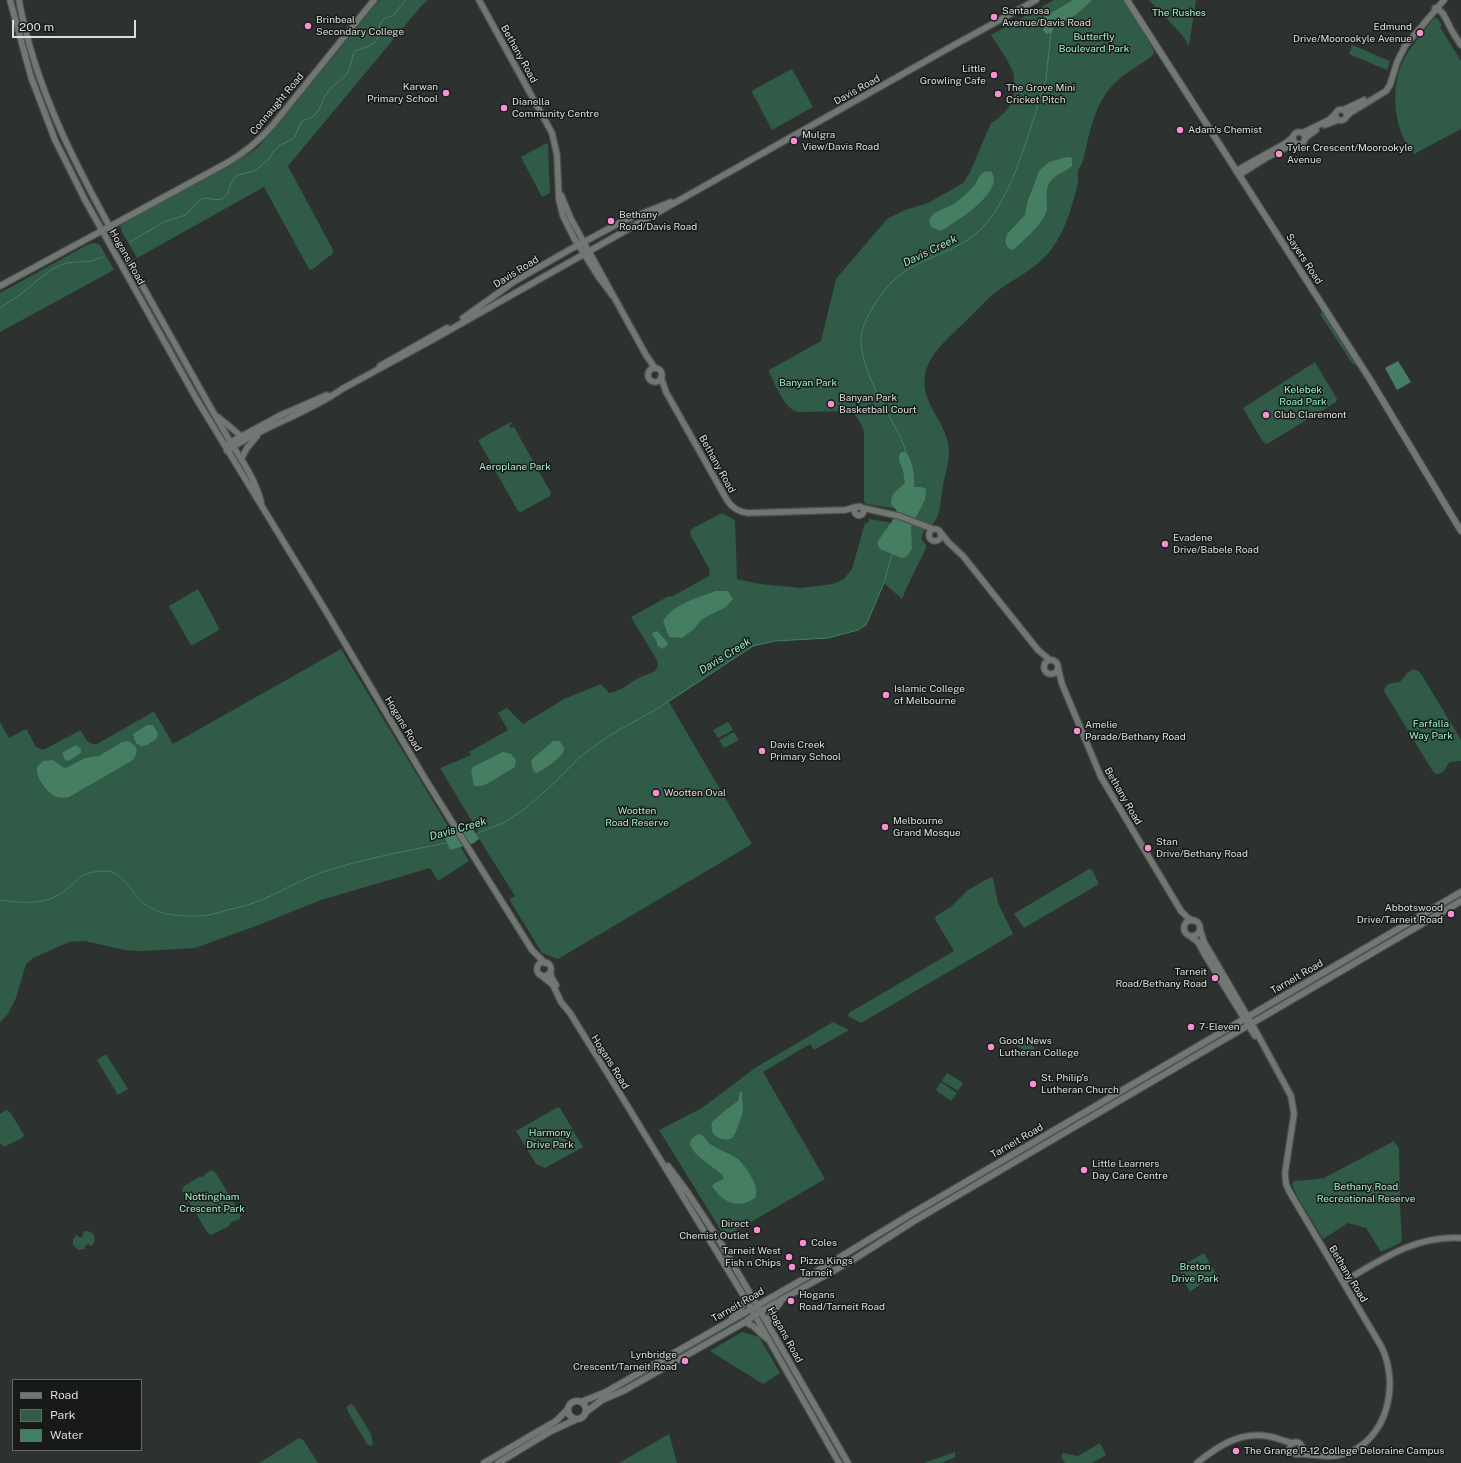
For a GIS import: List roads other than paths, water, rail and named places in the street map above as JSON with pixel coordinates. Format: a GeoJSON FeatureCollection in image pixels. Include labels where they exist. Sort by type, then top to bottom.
{"type":"FeatureCollection","features":[{"type":"Feature","properties":{"kind":"main road","name":"Sayers Road"},"geometry":{"type":"LineString","coordinates":[[1127,0],[1371,381],[1461,531]]}},
{"type":"Feature","properties":{"kind":"main road","name":"Tarneit Road"},"geometry":{"type":"LineString","coordinates":[[581,1402],[606,1392],[752,1309],[911,1214],[1461,892]]}},
{"type":"Feature","properties":{"kind":"main road","name":"Tarneit Road"},"geometry":{"type":"LineString","coordinates":[[586,1412],[602,1400],[626,1390],[745,1322],[761,1311],[1461,901]]}},
{"type":"Feature","properties":{"kind":"main road"},"geometry":{"type":"LineString","coordinates":[[1344,961],[1351,963],[1380,946],[1395,940]]}},
{"type":"Feature","properties":{"kind":"main road"},"geometry":{"type":"LineString","coordinates":[[730,1321],[742,1306],[745,1298]]}},
{"type":"Feature","properties":{"kind":"main road"},"geometry":{"type":"LineString","coordinates":[[768,1323],[769,1318],[782,1300]]}},
{"type":"Feature","properties":{"kind":"main road"},"geometry":{"type":"LineString","coordinates":[[484,1463],[556,1421],[573,1402],[581,1402],[586,1406],[586,1412],[582,1419],[575,1420],[551,1431],[498,1463]]}},
{"type":"Feature","properties":{"kind":"main road"},"geometry":{"type":"LineString","coordinates":[[568,1409],[569,1416],[575,1420]]}},
{"type":"Feature","properties":{"kind":"street","name":"Hogans Road"},"geometry":{"type":"LineString","coordinates":[[10,0],[31,77],[55,140],[85,200],[197,400],[447,814],[532,950],[538,966]]}},
{"type":"Feature","properties":{"kind":"street","name":"Hogans Road"},"geometry":{"type":"LineString","coordinates":[[19,0],[32,51],[52,109],[77,166],[109,227],[258,489],[262,506]]}},
{"type":"Feature","properties":{"kind":"street","name":"Connaught Road"},"geometry":{"type":"LineString","coordinates":[[0,286],[233,160],[256,143],[272,126],[374,0]]}},
{"type":"Feature","properties":{"kind":"street","name":"Bethany Road"},"geometry":{"type":"LineString","coordinates":[[479,0],[552,132],[556,150],[559,186],[581,244],[655,368]]}},
{"type":"Feature","properties":{"kind":"street","name":"Davis Road"},"geometry":{"type":"LineString","coordinates":[[232,444],[258,434],[282,420],[314,406],[1036,0]]}},
{"type":"Feature","properties":{"kind":"street"},"geometry":{"type":"LineString","coordinates":[[1435,9],[1440,0]]}},
{"type":"Feature","properties":{"kind":"street"},"geometry":{"type":"LineString","coordinates":[[1294,140],[1296,133],[1303,135],[1338,120],[1343,120],[1353,110],[1384,94],[1388,88],[1394,68],[1402,51],[1424,22],[1426,16],[1444,0]]}},
{"type":"Feature","properties":{"kind":"street"},"geometry":{"type":"LineString","coordinates":[[1435,9],[1449,26],[1461,45]]}},
{"type":"Feature","properties":{"kind":"street"},"geometry":{"type":"LineString","coordinates":[[1238,173],[1286,143],[1294,140],[1301,143],[1303,135],[1329,120],[1338,110],[1343,110],[1377,93],[1386,86],[1391,79]]}},
{"type":"Feature","properties":{"kind":"street"},"geometry":{"type":"LineString","coordinates":[[1343,110],[1346,113],[1346,117]]}},
{"type":"Feature","properties":{"kind":"street"},"geometry":{"type":"LineString","coordinates":[[1335,114],[1335,117],[1338,120]]}},
{"type":"Feature","properties":{"kind":"street","name":"Davis Road"},"geometry":{"type":"LineString","coordinates":[[364,377],[388,360],[468,316],[522,277],[623,221],[687,196]]}},
{"type":"Feature","properties":{"kind":"street","name":"Bethany Road"},"geometry":{"type":"LineString","coordinates":[[646,355],[649,371]]}},
{"type":"Feature","properties":{"kind":"street"},"geometry":{"type":"LineString","coordinates":[[655,368],[661,372],[661,377],[658,381],[654,382],[648,377],[649,371],[655,368]]}},
{"type":"Feature","properties":{"kind":"street","name":"Bethany Road"},"geometry":{"type":"LineString","coordinates":[[661,377],[666,392],[727,500],[736,510],[748,513],[845,510],[856,507]]}},
{"type":"Feature","properties":{"kind":"street","name":"Bethany Road"},"geometry":{"type":"LineString","coordinates":[[654,382],[666,392]]}},
{"type":"Feature","properties":{"kind":"street","name":"Davis Road"},"geometry":{"type":"LineString","coordinates":[[226,449],[241,436],[288,411],[342,389]]}},
{"type":"Feature","properties":{"kind":"street"},"geometry":{"type":"LineString","coordinates":[[215,414],[241,436]]}},
{"type":"Feature","properties":{"kind":"street"},"geometry":{"type":"LineString","coordinates":[[241,460],[247,448],[258,434]]}},
{"type":"Feature","properties":{"kind":"street"},"geometry":{"type":"LineString","coordinates":[[862,511],[859,506],[856,507],[854,511],[856,514],[860,515],[862,511],[886,512],[933,529],[938,529],[948,542],[963,556],[1038,650],[1050,660],[1055,661],[1058,668],[1056,672],[1052,674],[1046,672],[1038,650]]}},
{"type":"Feature","properties":{"kind":"street","name":"Bethany Road"},"geometry":{"type":"LineString","coordinates":[[845,510],[856,514]]}},
{"type":"Feature","properties":{"kind":"street"},"geometry":{"type":"LineString","coordinates":[[919,524],[932,540],[948,542]]}},
{"type":"Feature","properties":{"kind":"street"},"geometry":{"type":"LineString","coordinates":[[928,535],[933,529]]}},
{"type":"Feature","properties":{"kind":"street"},"geometry":{"type":"LineString","coordinates":[[938,540],[941,537],[941,533]]}},
{"type":"Feature","properties":{"kind":"street"},"geometry":{"type":"LineString","coordinates":[[1044,666],[1046,662],[1050,660]]}},
{"type":"Feature","properties":{"kind":"street","name":"Bethany Road"},"geometry":{"type":"LineString","coordinates":[[1058,668],[1062,684],[1101,777],[1181,911],[1188,918],[1194,921]]}},
{"type":"Feature","properties":{"kind":"street","name":"Bethany Road"},"geometry":{"type":"LineString","coordinates":[[1052,674],[1062,684]]}},
{"type":"Feature","properties":{"kind":"street","name":"Bethany Road"},"geometry":{"type":"LineString","coordinates":[[1181,911],[1185,926]]}},
{"type":"Feature","properties":{"kind":"street"},"geometry":{"type":"LineString","coordinates":[[1194,921],[1198,924],[1200,929],[1197,935],[1190,936],[1185,931],[1185,926],[1188,922],[1194,921]]}},
{"type":"Feature","properties":{"kind":"street","name":"Bethany Road"},"geometry":{"type":"LineString","coordinates":[[1200,929],[1204,942],[1250,1025],[1288,1088],[1293,1102],[1294,1120],[1286,1165],[1287,1186],[1292,1198],[1384,1352],[1390,1372],[1389,1396],[1385,1413],[1374,1434],[1362,1445],[1351,1452],[1338,1456],[1298,1454]]}},
{"type":"Feature","properties":{"kind":"street","name":"Bethany Road"},"geometry":{"type":"LineString","coordinates":[[1190,936],[1199,944],[1246,1018]]}},
{"type":"Feature","properties":{"kind":"street","name":"Hogans Road"},"geometry":{"type":"LineString","coordinates":[[532,950],[545,962]]}},
{"type":"Feature","properties":{"kind":"street"},"geometry":{"type":"LineString","coordinates":[[545,962],[550,966],[550,972],[547,976],[542,976],[538,973],[538,966],[540,963],[545,962]]}},
{"type":"Feature","properties":{"kind":"street","name":"Hogans Road"},"geometry":{"type":"LineString","coordinates":[[550,972],[570,1013],[756,1315],[839,1463]]}},
{"type":"Feature","properties":{"kind":"street","name":"Hogans Road"},"geometry":{"type":"LineString","coordinates":[[542,976],[552,984],[561,1002],[570,1013]]}},
{"type":"Feature","properties":{"kind":"street","name":"Hogans Road"},"geometry":{"type":"LineString","coordinates":[[648,1140],[695,1204],[722,1245],[848,1463]]}},
{"type":"Feature","properties":{"kind":"street"},"geometry":{"type":"LineString","coordinates":[[685,1200],[695,1204]]}},
{"type":"Feature","properties":{"kind":"street"},"geometry":{"type":"LineString","coordinates":[[1342,1282],[1390,1254],[1409,1246],[1426,1240],[1446,1237],[1461,1238]]}},
{"type":"Feature","properties":{"kind":"street"},"geometry":{"type":"LineString","coordinates":[[722,1245],[720,1246],[719,1250],[729,1267],[733,1279]]}},
{"type":"Feature","properties":{"kind":"street"},"geometry":{"type":"LineString","coordinates":[[745,1322],[753,1326],[769,1340]]}},
{"type":"Feature","properties":{"kind":"street"},"geometry":{"type":"LineString","coordinates":[[1198,1463],[1222,1445],[1242,1437],[1259,1435],[1300,1443],[1310,1454]]}},
{"type":"Feature","properties":{"kind":"street"},"geometry":{"type":"LineString","coordinates":[[1284,1441],[1293,1454],[1298,1454],[1301,1452],[1302,1446]]}},
{"type":"Feature","properties":{"kind":"street"},"geometry":{"type":"LineString","coordinates":[[1290,1449],[1291,1445],[1294,1443]]}},
{"type":"Feature","properties":{"kind":"water"},"geometry":{"type":"Polygon","coordinates":[[[1073,0],[1092,0],[1072,17],[1067,20],[1057,22],[1052,32],[1046,34],[1043,30],[1044,17],[1073,0]]]}},
{"type":"Feature","properties":{"kind":"water"},"geometry":{"type":"Polygon","coordinates":[[[1067,157],[1072,158],[1072,166],[1052,179],[1048,185],[1047,210],[1042,220],[1033,232],[1013,250],[1008,248],[1005,242],[1007,234],[1025,215],[1027,203],[1039,171],[1049,162],[1067,157]]]}},
{"type":"Feature","properties":{"kind":"water"},"geometry":{"type":"Polygon","coordinates":[[[991,171],[994,179],[992,187],[981,202],[964,216],[941,231],[931,227],[929,220],[934,213],[954,204],[975,185],[980,175],[984,172],[991,171]]]}},
{"type":"Feature","properties":{"kind":"water"},"geometry":{"type":"Polygon","coordinates":[[[1398,361],[1411,382],[1397,390],[1385,368],[1398,361]]]}},
{"type":"Feature","properties":{"kind":"water"},"geometry":{"type":"Polygon","coordinates":[[[901,452],[906,452],[912,464],[914,487],[926,489],[925,500],[911,527],[912,549],[906,557],[902,558],[880,549],[877,543],[893,520],[897,511],[891,504],[892,496],[905,483],[903,470],[899,459],[901,452]]]}},
{"type":"Feature","properties":{"kind":"water"},"geometry":{"type":"Polygon","coordinates":[[[715,591],[728,591],[733,599],[726,607],[702,619],[694,629],[682,638],[669,637],[663,621],[668,615],[686,602],[715,591]]]}},
{"type":"Feature","properties":{"kind":"water"},"geometry":{"type":"Polygon","coordinates":[[[657,631],[668,645],[662,649],[657,645],[657,642],[652,634],[657,631]]]}},
{"type":"Feature","properties":{"kind":"water"},"geometry":{"type":"Polygon","coordinates":[[[147,725],[153,725],[158,734],[156,739],[147,745],[141,746],[136,743],[133,734],[147,725]]]}},
{"type":"Feature","properties":{"kind":"water"},"geometry":{"type":"Polygon","coordinates":[[[128,741],[136,747],[137,751],[133,760],[69,797],[61,798],[53,795],[44,786],[39,778],[37,767],[43,761],[53,760],[66,768],[85,758],[99,756],[122,742],[128,741]]]}},
{"type":"Feature","properties":{"kind":"water"},"geometry":{"type":"Polygon","coordinates":[[[553,741],[559,741],[561,743],[564,748],[563,752],[553,763],[536,773],[533,770],[531,761],[553,741]]]}},
{"type":"Feature","properties":{"kind":"water"},"geometry":{"type":"Polygon","coordinates":[[[76,745],[81,749],[81,753],[68,761],[65,760],[62,753],[76,745]]]}},
{"type":"Feature","properties":{"kind":"water"},"geometry":{"type":"Polygon","coordinates":[[[503,752],[511,754],[516,760],[515,767],[487,784],[474,786],[471,770],[473,767],[503,752]]]}},
{"type":"Feature","properties":{"kind":"water"},"geometry":{"type":"Polygon","coordinates":[[[473,829],[479,839],[474,843],[450,850],[444,836],[452,832],[473,829]]]}},
{"type":"Feature","properties":{"kind":"water"},"geometry":{"type":"Polygon","coordinates":[[[740,1092],[742,1092],[743,1112],[735,1134],[731,1139],[719,1138],[712,1131],[712,1122],[738,1101],[740,1092]]]}},
{"type":"Feature","properties":{"kind":"water"},"geometry":{"type":"Polygon","coordinates":[[[699,1134],[710,1144],[738,1159],[752,1177],[756,1188],[755,1198],[749,1202],[737,1204],[726,1200],[716,1192],[712,1186],[724,1178],[700,1157],[690,1145],[692,1139],[699,1134]]]}},
{"type":"Feature","properties":{"kind":"waterway"},"geometry":{"type":"LineString","coordinates":[[130,242],[166,221],[186,215],[196,203],[204,198],[221,200],[227,195],[233,179],[238,175],[254,171],[269,159],[272,153],[279,146],[294,138],[302,121],[314,116],[319,110],[330,89],[345,76],[350,68],[355,51],[374,43],[378,38],[380,24],[384,19],[394,15],[405,0]]}},
{"type":"Feature","properties":{"kind":"waterway","name":"Davis Creek"},"geometry":{"type":"LineString","coordinates":[[906,452],[900,437],[879,398],[862,353],[861,334],[864,325],[870,311],[896,278],[922,262],[966,241],[985,225],[995,211],[1004,196],[1020,160],[1043,89],[1046,79],[1051,32]]}},
{"type":"Feature","properties":{"kind":"waterway"},"geometry":{"type":"LineString","coordinates":[[0,308],[22,293],[52,269],[66,263],[92,261],[103,257]]}},
{"type":"Feature","properties":{"kind":"waterway","name":"Davis Creek"},"geometry":{"type":"LineString","coordinates":[[476,834],[503,823],[526,808],[581,756],[596,745],[612,734],[655,710],[753,646],[775,641],[828,638],[858,630],[866,625],[884,583],[892,554]]}},
{"type":"Feature","properties":{"kind":"waterway","name":"Davis Creek"},"geometry":{"type":"LineString","coordinates":[[0,901],[39,902],[53,898],[67,889],[83,875],[104,871],[117,875],[127,884],[141,901],[152,909],[177,915],[198,916],[212,914],[253,903],[314,875],[338,867],[446,843]]}},
{"type":"Feature","properties":{"kind":"place","name":"Santarosa Avenue/Davis Road"},"geometry":{"type":"Point","coordinates":[994,17]}},
{"type":"Feature","properties":{"kind":"place","name":"Brinbeal Secondary College"},"geometry":{"type":"Point","coordinates":[308,26]}},
{"type":"Feature","properties":{"kind":"place","name":"Edmund Drive/Moorookyle Avenue"},"geometry":{"type":"Point","coordinates":[1420,33]}},
{"type":"Feature","properties":{"kind":"place","name":"Little Growling Cafe"},"geometry":{"type":"Point","coordinates":[994,75]}},
{"type":"Feature","properties":{"kind":"place","name":"Karwan Primary School"},"geometry":{"type":"Point","coordinates":[446,93]}},
{"type":"Feature","properties":{"kind":"place","name":"The Grove Mini Cricket Pitch"},"geometry":{"type":"Point","coordinates":[998,94]}},
{"type":"Feature","properties":{"kind":"place","name":"Dianella Community Centre"},"geometry":{"type":"Point","coordinates":[504,108]}},
{"type":"Feature","properties":{"kind":"place","name":"Adam's Chemist"},"geometry":{"type":"Point","coordinates":[1180,130]}},
{"type":"Feature","properties":{"kind":"place","name":"Mulgra View/Davis Road"},"geometry":{"type":"Point","coordinates":[794,141]}},
{"type":"Feature","properties":{"kind":"place","name":"Tyler Crescent/Moorookyle Avenue"},"geometry":{"type":"Point","coordinates":[1279,154]}},
{"type":"Feature","properties":{"kind":"place","name":"Bethany Road/Davis Road"},"geometry":{"type":"Point","coordinates":[611,221]}},
{"type":"Feature","properties":{"kind":"place","name":"Banyan Park Basketball Court"},"geometry":{"type":"Point","coordinates":[831,404]}},
{"type":"Feature","properties":{"kind":"place","name":"Club Claremont"},"geometry":{"type":"Point","coordinates":[1266,415]}},
{"type":"Feature","properties":{"kind":"place","name":"Evadene Drive/Babele Road"},"geometry":{"type":"Point","coordinates":[1165,544]}},
{"type":"Feature","properties":{"kind":"place","name":"Islamic College of Melbourne"},"geometry":{"type":"Point","coordinates":[886,695]}},
{"type":"Feature","properties":{"kind":"place","name":"Amelie Parade/Bethany Road"},"geometry":{"type":"Point","coordinates":[1077,731]}},
{"type":"Feature","properties":{"kind":"place","name":"Davis Creek Primary School"},"geometry":{"type":"Point","coordinates":[762,751]}},
{"type":"Feature","properties":{"kind":"place","name":"Wootten Oval"},"geometry":{"type":"Point","coordinates":[656,793]}},
{"type":"Feature","properties":{"kind":"place","name":"Melbourne Grand Mosque"},"geometry":{"type":"Point","coordinates":[885,827]}},
{"type":"Feature","properties":{"kind":"place","name":"Stan Drive/Bethany Road"},"geometry":{"type":"Point","coordinates":[1148,848]}},
{"type":"Feature","properties":{"kind":"place","name":"Abbotswood Drive/Tarneit Road"},"geometry":{"type":"Point","coordinates":[1451,914]}},
{"type":"Feature","properties":{"kind":"place","name":"Tarneit Road/Bethany Road"},"geometry":{"type":"Point","coordinates":[1215,978]}},
{"type":"Feature","properties":{"kind":"place","name":"7-Eleven"},"geometry":{"type":"Point","coordinates":[1191,1027]}},
{"type":"Feature","properties":{"kind":"place","name":"Good News Lutheran College"},"geometry":{"type":"Point","coordinates":[991,1047]}},
{"type":"Feature","properties":{"kind":"place","name":"St. Philip's Lutheran Church"},"geometry":{"type":"Point","coordinates":[1033,1084]}},
{"type":"Feature","properties":{"kind":"place","name":"Little Learners Day Care Centre"},"geometry":{"type":"Point","coordinates":[1084,1170]}},
{"type":"Feature","properties":{"kind":"place","name":"Direct Chemist Outlet"},"geometry":{"type":"Point","coordinates":[757,1230]}},
{"type":"Feature","properties":{"kind":"place","name":"Coles"},"geometry":{"type":"Point","coordinates":[803,1243]}},
{"type":"Feature","properties":{"kind":"place","name":"Tarneit West Fish n Chips"},"geometry":{"type":"Point","coordinates":[789,1257]}},
{"type":"Feature","properties":{"kind":"place","name":"Pizza Kings Tarneit"},"geometry":{"type":"Point","coordinates":[792,1267]}},
{"type":"Feature","properties":{"kind":"place","name":"Hogans Road/Tarneit Road"},"geometry":{"type":"Point","coordinates":[791,1301]}},
{"type":"Feature","properties":{"kind":"place","name":"Lynbridge Crescent/Tarneit Road"},"geometry":{"type":"Point","coordinates":[685,1361]}},
{"type":"Feature","properties":{"kind":"place","name":"The Grange P-12 College Deloraine Campus"},"geometry":{"type":"Point","coordinates":[1236,1451]}},
{"type":"Feature","properties":{"kind":"park label","name":"The Rushes"},"geometry":{"type":"Point","coordinates":[1179,13]}},
{"type":"Feature","properties":{"kind":"park label","name":"Butterfly Boulevard Park"},"geometry":{"type":"Point","coordinates":[1094,42]}},
{"type":"Feature","properties":{"kind":"park label","name":"Banyan Park"},"geometry":{"type":"Point","coordinates":[808,383]}},
{"type":"Feature","properties":{"kind":"park label","name":"Kelebek Road Park"},"geometry":{"type":"Point","coordinates":[1303,396]}},
{"type":"Feature","properties":{"kind":"park label","name":"Aeroplane Park"},"geometry":{"type":"Point","coordinates":[515,467]}},
{"type":"Feature","properties":{"kind":"park label","name":"Farfalla Way Park"},"geometry":{"type":"Point","coordinates":[1431,730]}},
{"type":"Feature","properties":{"kind":"park label","name":"Wootten Road Reserve"},"geometry":{"type":"Point","coordinates":[637,816]}},
{"type":"Feature","properties":{"kind":"park label","name":"Harmony Drive Park"},"geometry":{"type":"Point","coordinates":[550,1138]}},
{"type":"Feature","properties":{"kind":"park label","name":"Bethany Road Recreational Reserve"},"geometry":{"type":"Point","coordinates":[1366,1192]}},
{"type":"Feature","properties":{"kind":"park label","name":"Nottingham Crescent Park"},"geometry":{"type":"Point","coordinates":[212,1202]}},
{"type":"Feature","properties":{"kind":"park label","name":"Breton Drive Park"},"geometry":{"type":"Point","coordinates":[1195,1272]}}]}
